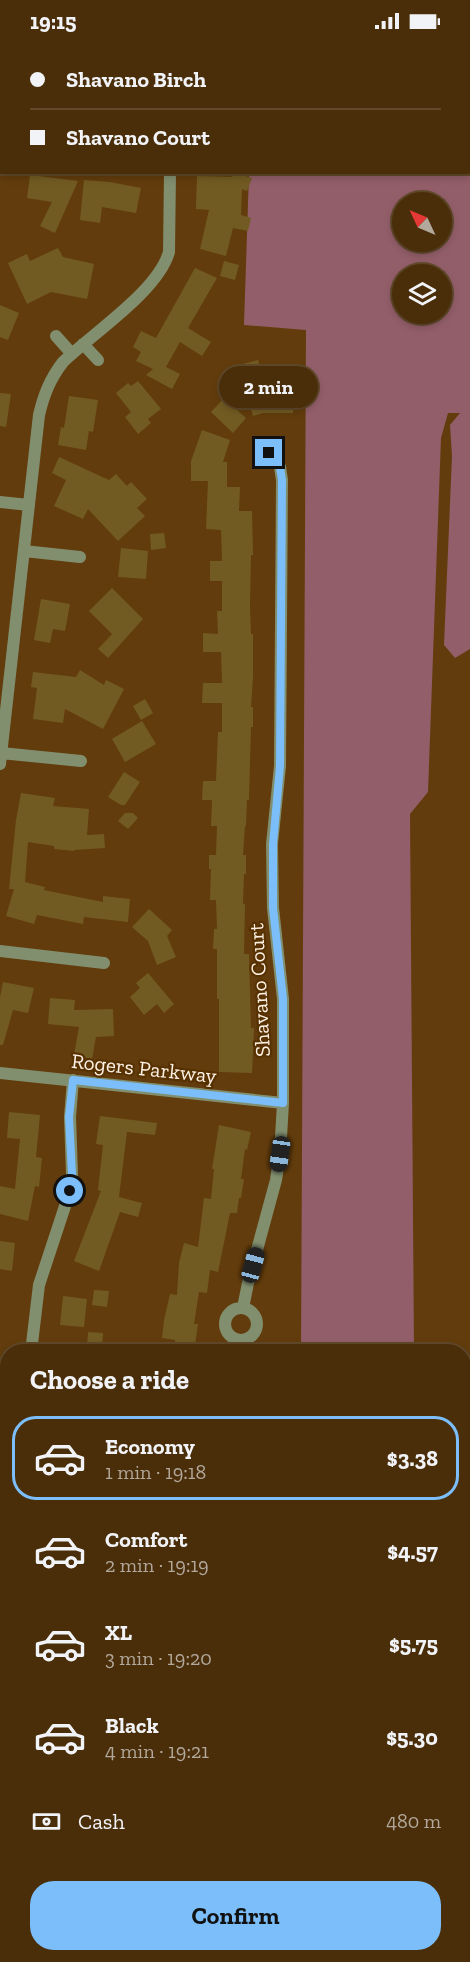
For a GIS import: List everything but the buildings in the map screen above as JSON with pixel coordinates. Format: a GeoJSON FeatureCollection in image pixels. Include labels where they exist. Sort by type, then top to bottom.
{"type":"FeatureCollection","features":[{"type":"Feature","properties":{"kind":"street"},"geometry":{"type":"LineString","coordinates":[[81,761],[1,759],[39,415],[51,378],[72,354],[151,286],[166,262],[169,252],[170,174]]}},
{"type":"Feature","properties":{"kind":"street"},"geometry":{"type":"LineString","coordinates":[[56,336],[72,354]]}},
{"type":"Feature","properties":{"kind":"street"},"geometry":{"type":"LineString","coordinates":[[83,344],[98,360]]}},
{"type":"Feature","properties":{"kind":"street","name":"Shavano Court"},"geometry":{"type":"LineString","coordinates":[[243,1308],[276,1180],[283,1103],[283,999],[273,908],[273,844],[280,766],[282,480],[280,467],[269,453]]}},
{"type":"Feature","properties":{"kind":"street"},"geometry":{"type":"LineString","coordinates":[[0,502],[29,505]]}},
{"type":"Feature","properties":{"kind":"street"},"geometry":{"type":"LineString","coordinates":[[24,551],[80,557]]}},
{"type":"Feature","properties":{"kind":"street"},"geometry":{"type":"LineString","coordinates":[[0,951],[104,963]]}},
{"type":"Feature","properties":{"kind":"street","name":"Rogers Parkway"},"geometry":{"type":"LineString","coordinates":[[0,1073],[283,1103]]}},
{"type":"Feature","properties":{"kind":"street"},"geometry":{"type":"LineString","coordinates":[[33,1344],[39,1285],[70,1191],[72,1174],[69,1117],[73,1080]]}},
{"type":"Feature","properties":{"kind":"street"},"geometry":{"type":"LineString","coordinates":[[240,1344],[231,1337],[225,1327],[227,1315],[237,1308],[254,1313],[258,1324],[253,1336],[245,1344]]}},
{"type":"Feature","properties":{"kind":"shaded area"},"geometry":{"type":"Polygon","coordinates":[[[249,174],[470,174],[470,649],[455,658],[444,645],[452,456],[450,425],[460,413],[448,413],[441,438],[428,792],[410,814],[414,1344],[301,1344],[306,330],[244,325],[249,174]]]}},
{"type":"Feature","properties":{"kind":"route"},"geometry":{"type":"LineString","coordinates":[[70,1191],[72,1174],[69,1117],[73,1080],[283,1103],[283,999],[273,908],[273,844],[280,766],[282,480],[280,467],[269,453]]}}]}
